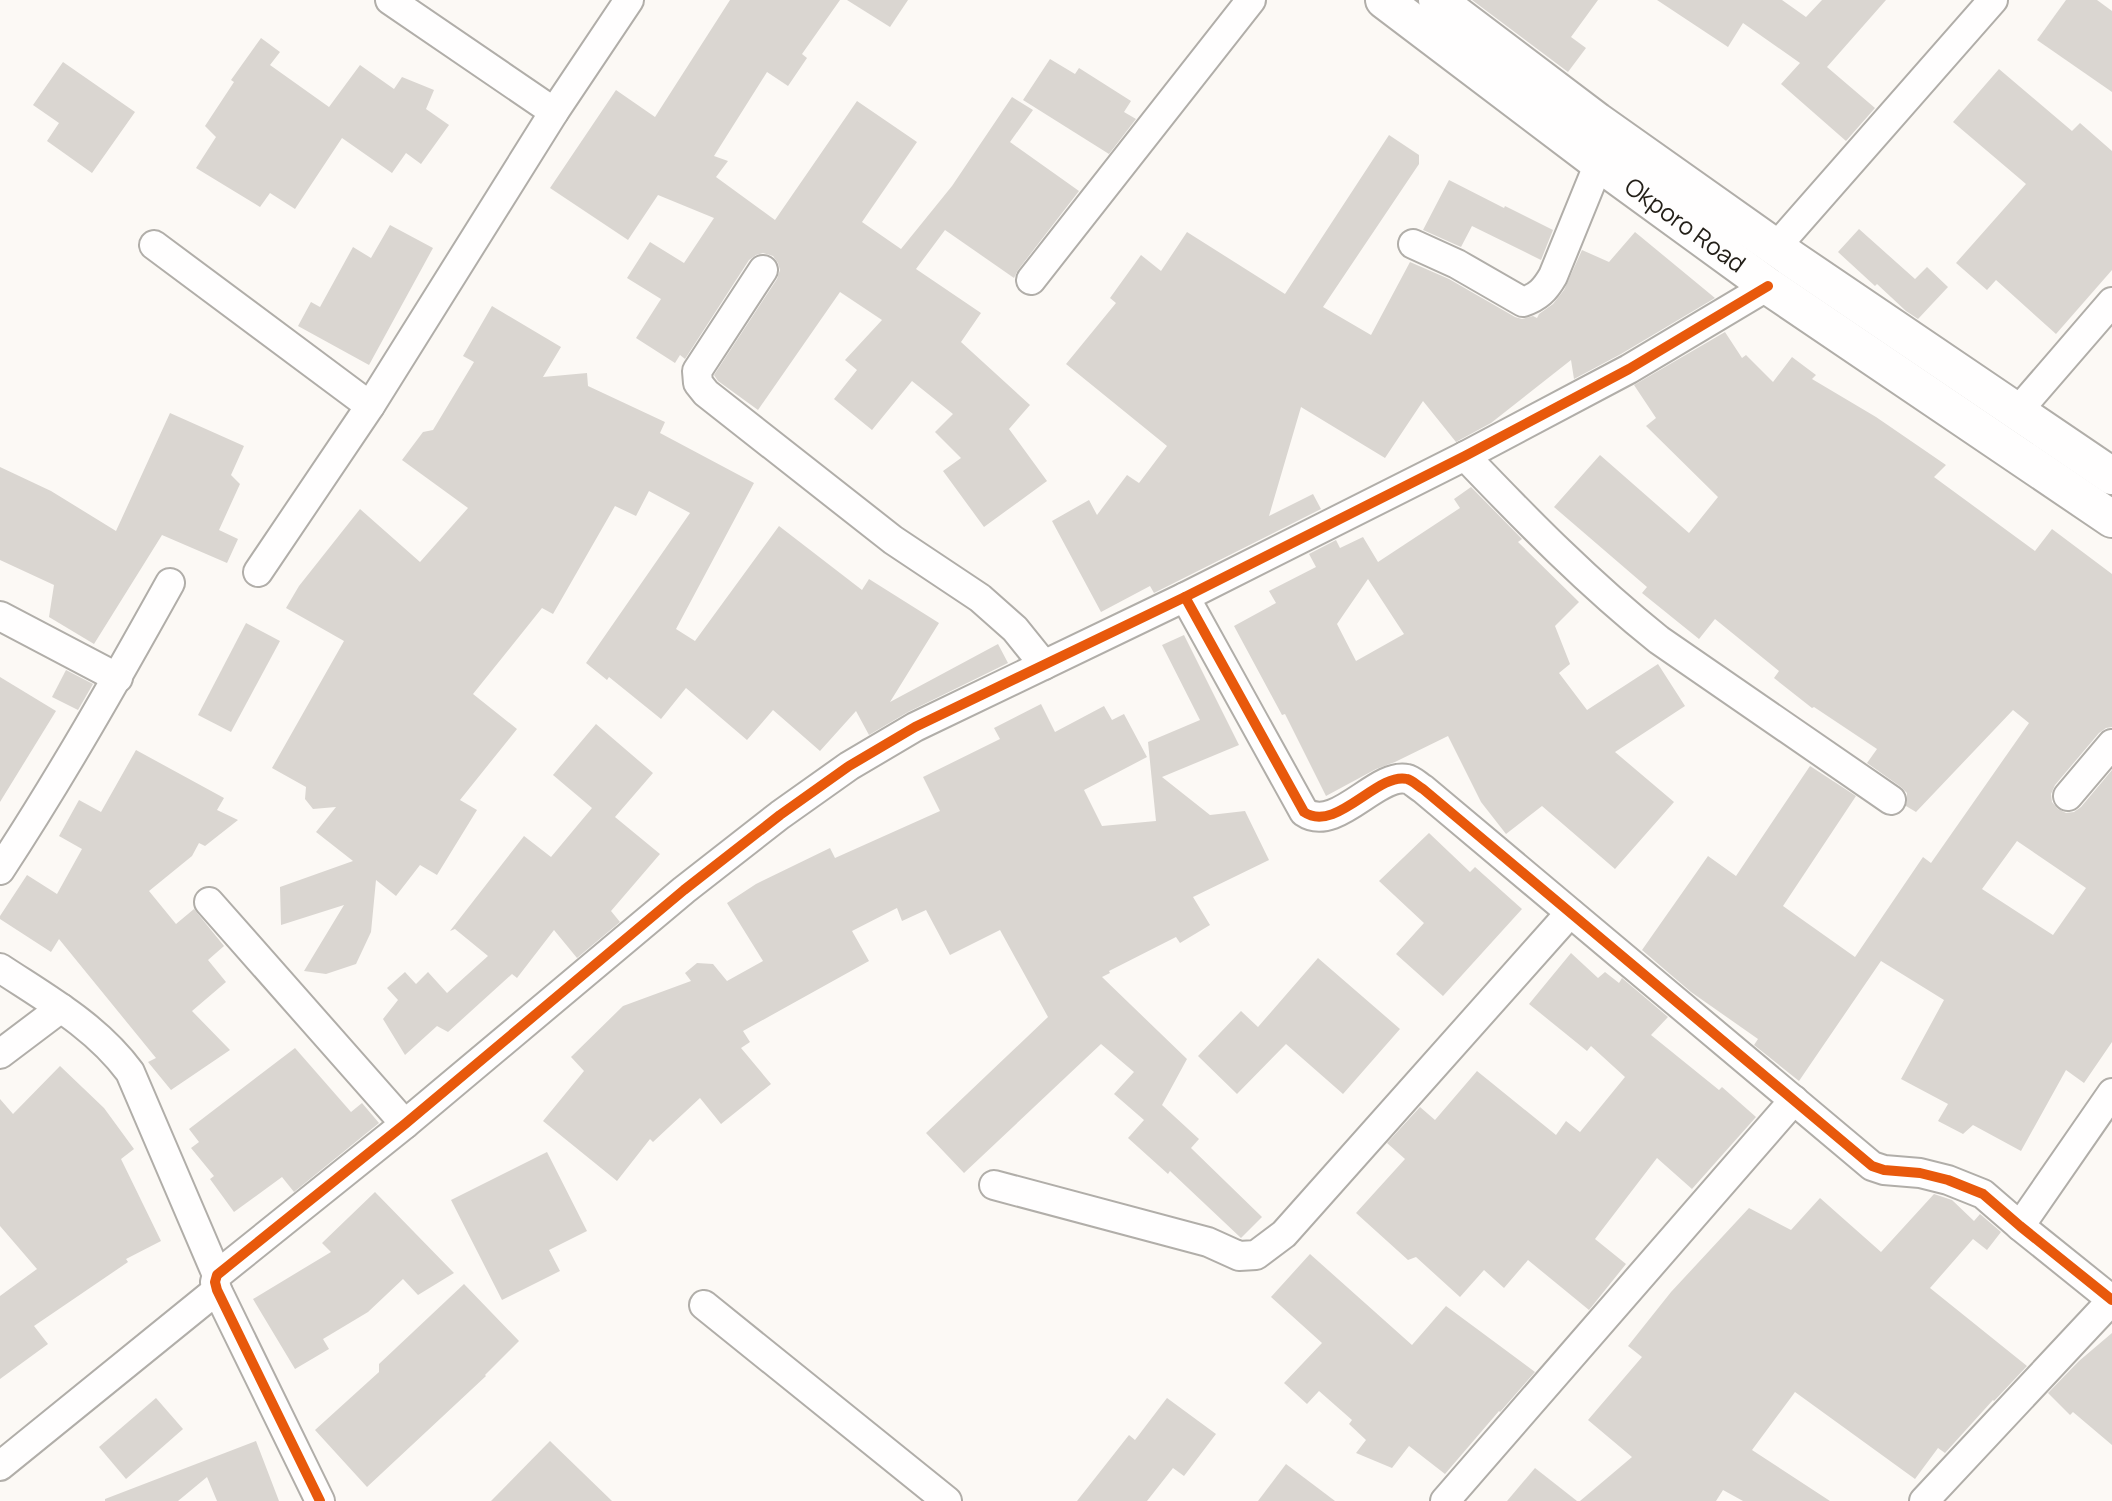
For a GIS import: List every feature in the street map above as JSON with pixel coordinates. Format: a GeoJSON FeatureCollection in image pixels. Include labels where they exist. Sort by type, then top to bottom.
{"type":"FeatureCollection","features":[{"type":"Feature","properties":{"kind":"main road","name":"Okporo Road"},"geometry":{"type":"LineString","coordinates":[[1384,0],[1768,286],[2112,519]]}},
{"type":"Feature","properties":{"kind":"main road","name":"Okporo Road"},"geometry":{"type":"LineString","coordinates":[[1437,0],[1597,121],[2112,476]]}},
{"type":"Feature","properties":{"kind":"street"},"geometry":{"type":"LineString","coordinates":[[390,0],[554,112]]}},
{"type":"Feature","properties":{"kind":"street"},"geometry":{"type":"LineString","coordinates":[[258,572],[370,406],[554,112],[629,0]]}},
{"type":"Feature","properties":{"kind":"street"},"geometry":{"type":"LineString","coordinates":[[1031,280],[1251,0]]}},
{"type":"Feature","properties":{"kind":"street"},"geometry":{"type":"LineString","coordinates":[[1776,247],[1993,0]]}},
{"type":"Feature","properties":{"kind":"street"},"geometry":{"type":"LineString","coordinates":[[1413,244],[1457,264],[1523,302],[1535,298],[1545,290],[1553,276],[1599,163]]}},
{"type":"Feature","properties":{"kind":"street"},"geometry":{"type":"LineString","coordinates":[[154,245],[370,406]]}},
{"type":"Feature","properties":{"kind":"street"},"geometry":{"type":"LineString","coordinates":[[763,270],[697,371],[698,383],[706,393],[893,540],[980,598],[1015,629],[1044,665]]}},
{"type":"Feature","properties":{"kind":"street"},"geometry":{"type":"LineString","coordinates":[[0,1466],[684,890],[849,766],[915,727],[1185,597],[1465,456],[1629,369],[1768,286]]}},
{"type":"Feature","properties":{"kind":"street"},"geometry":{"type":"LineString","coordinates":[[2017,412],[2112,302]]}},
{"type":"Feature","properties":{"kind":"street"},"geometry":{"type":"LineString","coordinates":[[1465,456],[1547,541],[1624,612],[1659,640],[1891,800]]}},
{"type":"Feature","properties":{"kind":"street"},"geometry":{"type":"LineString","coordinates":[[0,870],[118,678],[170,583]]}},
{"type":"Feature","properties":{"kind":"street"},"geometry":{"type":"LineString","coordinates":[[1185,597],[1304,812],[1312,817],[1329,816],[1394,779],[1408,779],[1872,1166],[1948,1180],[1983,1194],[2112,1300],[1924,1501]]}},
{"type":"Feature","properties":{"kind":"street"},"geometry":{"type":"LineString","coordinates":[[0,616],[118,678]]}},
{"type":"Feature","properties":{"kind":"street"},"geometry":{"type":"LineString","coordinates":[[2068,796],[2112,744]]}},
{"type":"Feature","properties":{"kind":"street"},"geometry":{"type":"LineString","coordinates":[[209,902],[405,1124]]}},
{"type":"Feature","properties":{"kind":"street"},"geometry":{"type":"LineString","coordinates":[[994,1185],[1208,1242],[1239,1256],[1256,1255],[1284,1234],[1570,913]]}},
{"type":"Feature","properties":{"kind":"street"},"geometry":{"type":"LineString","coordinates":[[0,968],[97,1034],[130,1072],[217,1283],[320,1501]]}},
{"type":"Feature","properties":{"kind":"street"},"geometry":{"type":"LineString","coordinates":[[0,1054],[61,1008]]}},
{"type":"Feature","properties":{"kind":"street"},"geometry":{"type":"LineString","coordinates":[[2020,1226],[2112,1093]]}},
{"type":"Feature","properties":{"kind":"street"},"geometry":{"type":"LineString","coordinates":[[1445,1501],[1794,1100]]}},
{"type":"Feature","properties":{"kind":"street"},"geometry":{"type":"LineString","coordinates":[[704,1305],[947,1501]]}},
{"type":"Feature","properties":{"kind":"building"},"geometry":{"type":"Polygon","coordinates":[[[730,0],[840,0],[802,54],[807,58],[788,86],[767,72],[714,156],[728,161],[716,177],[775,220],[857,101],[917,142],[862,222],[901,249],[952,186],[1012,97],[1033,110],[1010,142],[1079,191],[1014,278],[945,230],[916,269],[981,313],[961,342],[1030,405],[1009,429],[1047,481],[984,527],[943,471],[961,458],[935,432],[953,414],[912,381],[872,430],[834,399],[857,370],[845,360],[882,320],[840,292],[758,410],[714,375],[777,279],[780,270],[773,256],[763,253],[749,260],[685,359],[680,355],[675,363],[636,338],[661,299],[627,278],[650,242],[684,263],[714,218],[658,195],[628,240],[550,188],[616,90],[655,117],[730,0]]]}},
{"type":"Feature","properties":{"kind":"building"},"geometry":{"type":"Polygon","coordinates":[[[847,0],[908,0],[890,27],[847,0]]]}},
{"type":"Feature","properties":{"kind":"building"},"geometry":{"type":"Polygon","coordinates":[[[1472,0],[1598,0],[1571,37],[1586,48],[1568,72],[1472,0]]]}},
{"type":"Feature","properties":{"kind":"building"},"geometry":{"type":"Polygon","coordinates":[[[1657,0],[1782,0],[1806,17],[1822,0],[1886,0],[1827,67],[1875,108],[1846,141],[1781,84],[1800,63],[1743,23],[1728,47],[1657,0]]]}},
{"type":"Feature","properties":{"kind":"building"},"geometry":{"type":"Polygon","coordinates":[[[2066,0],[2097,0],[2112,11],[2112,92],[2037,40],[2066,0]]]}},
{"type":"Feature","properties":{"kind":"building"},"geometry":{"type":"Polygon","coordinates":[[[261,38],[280,52],[270,65],[329,107],[360,65],[394,89],[402,77],[434,90],[426,109],[449,125],[421,164],[406,153],[392,173],[342,138],[295,209],[270,193],[260,207],[196,168],[216,137],[205,126],[234,82],[231,80],[261,38]]]}},
{"type":"Feature","properties":{"kind":"building"},"geometry":{"type":"Polygon","coordinates":[[[1050,59],[1075,74],[1079,68],[1131,101],[1124,112],[1136,119],[1109,154],[1023,100],[1050,59]]]}},
{"type":"Feature","properties":{"kind":"building"},"geometry":{"type":"Polygon","coordinates":[[[63,62],[135,112],[92,173],[47,141],[59,123],[33,105],[63,62]]]}},
{"type":"Feature","properties":{"kind":"building"},"geometry":{"type":"Polygon","coordinates":[[[1999,69],[2072,131],[2080,123],[2112,151],[2112,270],[2056,334],[1996,280],[1987,290],[1956,263],[2026,184],[1953,122],[1999,69]]]}},
{"type":"Feature","properties":{"kind":"building"},"geometry":{"type":"Polygon","coordinates":[[[1389,135],[1419,155],[1419,164],[1323,307],[1371,335],[1410,262],[1449,279],[1515,317],[1537,318],[1564,290],[1582,250],[1609,262],[1635,232],[1715,298],[1574,379],[1571,360],[1491,423],[1456,442],[1423,401],[1385,458],[1301,407],[1269,516],[1313,494],[1321,509],[1154,593],[1150,586],[1101,612],[1052,521],[1089,500],[1097,515],[1127,475],[1139,483],[1167,446],[1066,364],[1116,303],[1110,298],[1141,255],[1161,271],[1187,232],[1285,294],[1389,135]]]}},
{"type":"Feature","properties":{"kind":"building"},"geometry":{"type":"Polygon","coordinates":[[[1449,180],[1553,230],[1541,260],[1472,226],[1461,247],[1423,230],[1449,180]]]}},
{"type":"Feature","properties":{"kind":"building"},"geometry":{"type":"Polygon","coordinates":[[[390,225],[433,248],[369,365],[298,326],[311,302],[320,307],[353,247],[371,258],[390,225]]]}},
{"type":"Feature","properties":{"kind":"building"},"geometry":{"type":"Polygon","coordinates":[[[1859,229],[1915,279],[1927,267],[1948,287],[1918,319],[1838,252],[1859,229]]]}},
{"type":"Feature","properties":{"kind":"building"},"geometry":{"type":"Polygon","coordinates":[[[492,306],[561,347],[543,377],[587,373],[588,386],[665,422],[660,433],[754,483],[676,629],[695,641],[779,526],[862,590],[869,579],[939,623],[890,702],[998,644],[1008,663],[908,712],[869,735],[856,711],[820,751],[773,710],[747,740],[686,688],[661,719],[609,677],[607,680],[586,663],[690,513],[649,491],[636,516],[615,506],[553,614],[542,608],[473,694],[517,729],[460,800],[477,810],[437,875],[420,865],[396,896],[376,880],[371,932],[356,964],[326,974],[304,971],[344,905],[281,925],[280,887],[353,861],[316,832],[336,807],[313,809],[305,799],[306,787],[272,768],[344,641],[286,608],[299,586],[360,509],[420,562],[468,508],[402,460],[423,432],[433,430],[474,362],[463,356],[492,306]]]}},
{"type":"Feature","properties":{"kind":"building"},"geometry":{"type":"Polygon","coordinates":[[[1725,332],[1742,358],[1746,355],[1773,382],[1792,357],[1816,375],[1812,379],[1876,417],[1946,465],[1934,477],[2035,551],[2052,529],[2112,574],[2112,727],[2099,733],[2055,785],[2051,794],[2052,802],[2058,809],[2066,813],[2074,812],[2112,770],[2112,1042],[2084,1083],[2066,1070],[2021,1151],[1973,1125],[1963,1134],[1938,1121],[1948,1104],[1901,1079],[1944,1000],[1881,961],[1799,1081],[1754,1045],[1758,1039],[1691,992],[1642,950],[1708,856],[1736,876],[1810,766],[1856,796],[1783,906],[1855,957],[1923,857],[1931,863],[2029,723],[2013,710],[1916,812],[1906,806],[1907,793],[1901,787],[1867,763],[1877,749],[1812,708],[1774,678],[1779,671],[1715,619],[1699,639],[1642,593],[1647,587],[1554,507],[1600,455],[1689,533],[1718,497],[1646,426],[1656,418],[1634,385],[1725,332]],[[2017,841],[1982,889],[2053,935],[2086,888],[2017,841]]]}},
{"type":"Feature","properties":{"kind":"building"},"geometry":{"type":"Polygon","coordinates":[[[170,413],[244,446],[231,475],[240,484],[219,530],[238,539],[227,563],[162,535],[94,644],[49,617],[54,585],[0,560],[0,467],[51,491],[116,531],[170,413]]]}},
{"type":"Feature","properties":{"kind":"building"},"geometry":{"type":"Polygon","coordinates":[[[1471,487],[1522,539],[1518,542],[1579,602],[1555,626],[1570,664],[1559,673],[1587,710],[1658,664],[1685,706],[1615,752],[1674,802],[1615,869],[1542,806],[1506,834],[1481,802],[1448,736],[1326,796],[1285,714],[1282,715],[1234,626],[1276,603],[1269,591],[1316,567],[1309,554],[1336,540],[1340,548],[1363,537],[1378,562],[1460,508],[1454,499],[1471,487]],[[1368,579],[1337,624],[1356,661],[1404,634],[1368,579]]]}},
{"type":"Feature","properties":{"kind":"building"},"geometry":{"type":"Polygon","coordinates":[[[246,623],[280,641],[231,732],[198,715],[246,623]]]}},
{"type":"Feature","properties":{"kind":"building"},"geometry":{"type":"Polygon","coordinates":[[[1184,635],[1239,745],[1162,777],[1210,815],[1245,811],[1269,860],[1193,897],[1210,925],[1180,943],[1176,937],[1102,977],[1187,1059],[1162,1105],[1199,1139],[1191,1148],[1262,1217],[1241,1238],[1170,1171],[1168,1174],[1128,1138],[1144,1120],[1114,1094],[1134,1072],[1101,1044],[964,1173],[926,1133],[1048,1017],[1000,930],[950,955],[926,910],[902,921],[897,908],[852,931],[869,961],[743,1031],[750,1042],[741,1048],[771,1084],[721,1124],[700,1098],[653,1142],[650,1139],[617,1181],[543,1121],[584,1071],[571,1057],[623,1006],[691,981],[685,973],[697,963],[713,964],[727,981],[763,961],[727,903],[756,884],[830,848],[835,858],[940,811],[923,777],[1000,739],[994,728],[1041,704],[1055,732],[1104,706],[1112,720],[1124,714],[1147,757],[1084,790],[1102,826],[1156,821],[1148,742],[1200,720],[1162,645],[1184,635]]]}},
{"type":"Feature","properties":{"kind":"building"},"geometry":{"type":"Polygon","coordinates":[[[66,670],[93,684],[78,710],[52,697],[66,670]]]}},
{"type":"Feature","properties":{"kind":"building"},"geometry":{"type":"Polygon","coordinates":[[[0,677],[56,711],[0,802],[0,677]]]}},
{"type":"Feature","properties":{"kind":"building"},"geometry":{"type":"Polygon","coordinates":[[[596,724],[653,773],[615,817],[660,854],[611,911],[620,922],[577,958],[554,930],[517,978],[512,974],[448,1032],[437,1026],[405,1055],[383,1019],[398,1000],[387,988],[405,972],[416,984],[428,972],[447,993],[488,956],[455,929],[450,931],[524,836],[551,857],[592,808],[553,775],[596,724]]]}},
{"type":"Feature","properties":{"kind":"building"},"geometry":{"type":"Polygon","coordinates":[[[136,750],[224,798],[217,810],[238,820],[205,846],[199,843],[192,856],[149,891],[176,924],[194,909],[224,946],[208,960],[226,982],[192,1011],[230,1050],[171,1090],[148,1062],[156,1058],[59,939],[51,952],[0,919],[27,875],[57,894],[82,849],[59,836],[79,800],[101,812],[136,750]]]}},
{"type":"Feature","properties":{"kind":"building"},"geometry":{"type":"Polygon","coordinates":[[[1429,833],[1470,872],[1475,867],[1522,909],[1443,996],[1396,954],[1424,923],[1379,881],[1429,833]]]}},
{"type":"Feature","properties":{"kind":"building"},"geometry":{"type":"Polygon","coordinates":[[[1571,953],[1598,978],[1605,972],[1619,983],[1622,978],[1668,1017],[1651,1035],[1719,1090],[1722,1087],[1756,1117],[1692,1189],[1657,1158],[1595,1239],[1626,1264],[1589,1310],[1528,1260],[1504,1288],[1484,1270],[1460,1297],[1416,1257],[1408,1260],[1356,1213],[1405,1159],[1387,1143],[1420,1107],[1435,1120],[1477,1071],[1556,1135],[1566,1121],[1580,1132],[1625,1077],[1591,1046],[1587,1051],[1529,1004],[1571,953]]]}},
{"type":"Feature","properties":{"kind":"building"},"geometry":{"type":"Polygon","coordinates":[[[1318,958],[1400,1029],[1343,1094],[1286,1044],[1237,1094],[1198,1056],[1241,1011],[1258,1027],[1318,958]]]}},
{"type":"Feature","properties":{"kind":"building"},"geometry":{"type":"Polygon","coordinates":[[[295,1048],[351,1112],[362,1103],[379,1123],[294,1192],[282,1177],[234,1212],[210,1179],[214,1176],[191,1148],[199,1142],[189,1129],[295,1048]]]}},
{"type":"Feature","properties":{"kind":"building"},"geometry":{"type":"Polygon","coordinates":[[[60,1066],[104,1108],[134,1149],[121,1159],[161,1241],[126,1259],[128,1262],[34,1326],[48,1344],[0,1379],[0,1296],[37,1269],[0,1226],[0,1099],[13,1114],[60,1066]]]}},
{"type":"Feature","properties":{"kind":"building"},"geometry":{"type":"Polygon","coordinates":[[[547,1152],[587,1231],[549,1250],[560,1271],[502,1300],[451,1200],[547,1152]]]}},
{"type":"Feature","properties":{"kind":"building"},"geometry":{"type":"Polygon","coordinates":[[[375,1192],[454,1273],[418,1295],[403,1279],[368,1312],[323,1339],[329,1349],[295,1369],[253,1299],[331,1252],[322,1243],[375,1192]]]}},
{"type":"Feature","properties":{"kind":"building"},"geometry":{"type":"Polygon","coordinates":[[[1934,1194],[1952,1200],[1974,1221],[1980,1214],[2001,1232],[1987,1250],[1973,1239],[1930,1288],[2027,1366],[1945,1453],[1938,1448],[1915,1479],[1795,1392],[1752,1450],[1830,1501],[1743,1501],[1723,1490],[1716,1501],[1580,1501],[1632,1457],[1588,1420],[1642,1357],[1628,1346],[1671,1292],[1749,1208],[1791,1230],[1820,1198],[1881,1252],[1934,1194]]]}},
{"type":"Feature","properties":{"kind":"building"},"geometry":{"type":"Polygon","coordinates":[[[1310,1254],[1412,1345],[1446,1306],[1535,1372],[1445,1474],[1409,1446],[1392,1468],[1356,1453],[1366,1440],[1349,1424],[1352,1420],[1319,1391],[1307,1404],[1284,1383],[1322,1343],[1271,1297],[1310,1254]]]}},
{"type":"Feature","properties":{"kind":"building"},"geometry":{"type":"Polygon","coordinates":[[[464,1284],[519,1341],[367,1487],[315,1430],[379,1372],[379,1364],[464,1284]]]}},
{"type":"Feature","properties":{"kind":"building"},"geometry":{"type":"Polygon","coordinates":[[[2112,1333],[2112,1445],[2073,1412],[2070,1415],[2048,1393],[2112,1333]]]}},
{"type":"Feature","properties":{"kind":"building"},"geometry":{"type":"Polygon","coordinates":[[[156,1398],[183,1429],[126,1479],[99,1447],[156,1398]]]}},
{"type":"Feature","properties":{"kind":"building"},"geometry":{"type":"Polygon","coordinates":[[[1167,1398],[1216,1434],[1184,1476],[1173,1468],[1147,1501],[1077,1501],[1129,1435],[1135,1440],[1167,1398]]]}},
{"type":"Feature","properties":{"kind":"building"},"geometry":{"type":"Polygon","coordinates":[[[256,1441],[279,1501],[217,1501],[207,1477],[178,1501],[105,1501],[105,1499],[256,1441]]]}},
{"type":"Feature","properties":{"kind":"building"},"geometry":{"type":"Polygon","coordinates":[[[550,1441],[612,1501],[491,1501],[550,1441]]]}},
{"type":"Feature","properties":{"kind":"building"},"geometry":{"type":"Polygon","coordinates":[[[1286,1464],[1335,1501],[1258,1501],[1286,1464]]]}},
{"type":"Feature","properties":{"kind":"building"},"geometry":{"type":"Polygon","coordinates":[[[1535,1468],[1577,1501],[1507,1501],[1535,1468]]]}},
{"type":"Feature","properties":{"kind":"cycle path"},"geometry":{"type":"LineString","coordinates":[[320,1501],[217,1290],[217,1275],[405,1124],[684,890],[849,766],[915,727],[1185,597],[1465,456],[1629,369],[1768,286]]}},
{"type":"Feature","properties":{"kind":"cycle path"},"geometry":{"type":"LineString","coordinates":[[1185,597],[1304,812],[1316,817],[1329,815],[1395,779],[1411,781],[1872,1166],[1948,1180],[1983,1194],[2112,1300]]}}]}
